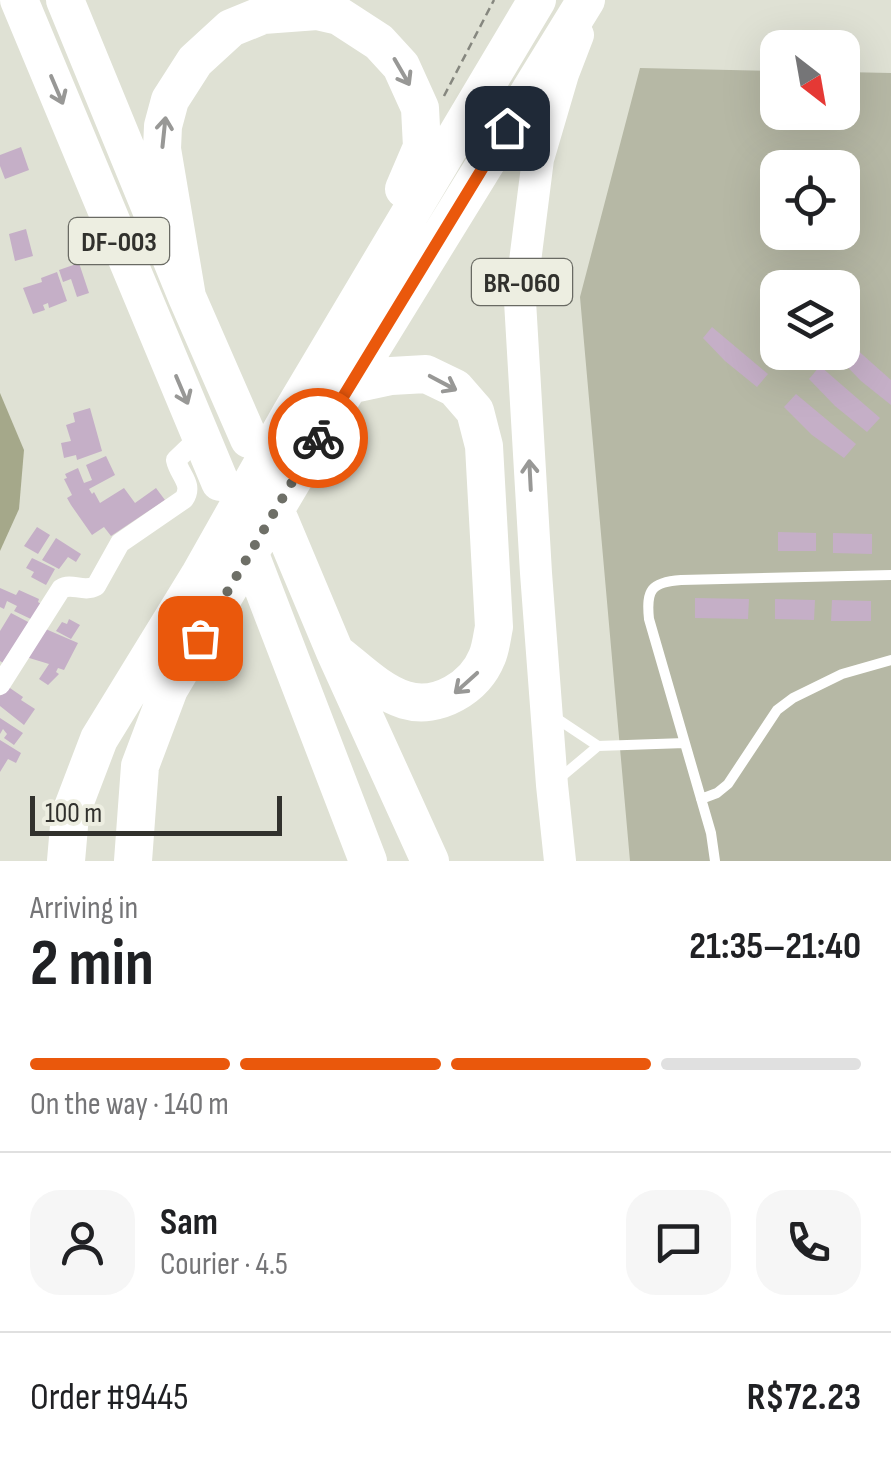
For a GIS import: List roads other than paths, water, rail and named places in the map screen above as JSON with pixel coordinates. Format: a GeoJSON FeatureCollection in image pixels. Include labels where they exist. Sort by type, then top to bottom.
{"type":"FeatureCollection","features":[{"type":"Feature","properties":{"kind":"highway","name":"DF-003"},"geometry":{"type":"LineString","coordinates":[[19,0],[220,482]]}},
{"type":"Feature","properties":{"kind":"highway","name":"DF-003"},"geometry":{"type":"LineString","coordinates":[[65,0],[248,439]]}},
{"type":"Feature","properties":{"kind":"highway"},"geometry":{"type":"LineString","coordinates":[[66,861],[70,814],[99,739],[537,0]]}},
{"type":"Feature","properties":{"kind":"highway","name":"BR-060"},"geometry":{"type":"LineString","coordinates":[[133,861],[140,766],[169,690],[349,385],[587,0]]}},
{"type":"Feature","properties":{"kind":"highway"},"geometry":{"type":"LineString","coordinates":[[187,297],[162,150],[170,100],[195,61],[231,28],[263,15],[316,11],[339,16],[379,42],[401,66],[420,108],[422,147],[353,312]]}},
{"type":"Feature","properties":{"kind":"highway"},"geometry":{"type":"LineString","coordinates":[[334,652],[394,694],[406,700],[430,702],[454,694],[474,679],[488,655],[494,626],[484,446],[475,411],[455,388],[426,374],[349,385]]}},
{"type":"Feature","properties":{"kind":"highway"},"geometry":{"type":"LineString","coordinates":[[280,520],[334,652],[430,861]]}},
{"type":"Feature","properties":{"kind":"highway"},"geometry":{"type":"LineString","coordinates":[[253,562],[362,852]]}},
{"type":"Feature","properties":{"kind":"main road","name":"BR-060"},"geometry":{"type":"LineString","coordinates":[[560,861],[536,572],[520,302],[538,159],[587,0]]}},
{"type":"Feature","properties":{"kind":"street"},"geometry":{"type":"LineString","coordinates":[[0,685],[60,588],[83,590],[96,586],[120,543],[184,499],[188,486],[176,460],[201,436]]}},
{"type":"Feature","properties":{"kind":"lane"},"geometry":{"type":"LineString","coordinates":[[715,861],[701,798],[648,620],[647,601],[656,586],[681,580],[891,575]]}},
{"type":"Feature","properties":{"kind":"lane"},"geometry":{"type":"LineString","coordinates":[[701,798],[718,793],[728,784],[777,710],[793,698],[842,674],[891,660]]}},
{"type":"Feature","properties":{"kind":"lane"},"geometry":{"type":"LineString","coordinates":[[548,713],[598,746],[685,743]]}},
{"type":"Feature","properties":{"kind":"lane"},"geometry":{"type":"LineString","coordinates":[[552,785],[598,746]]}}]}
